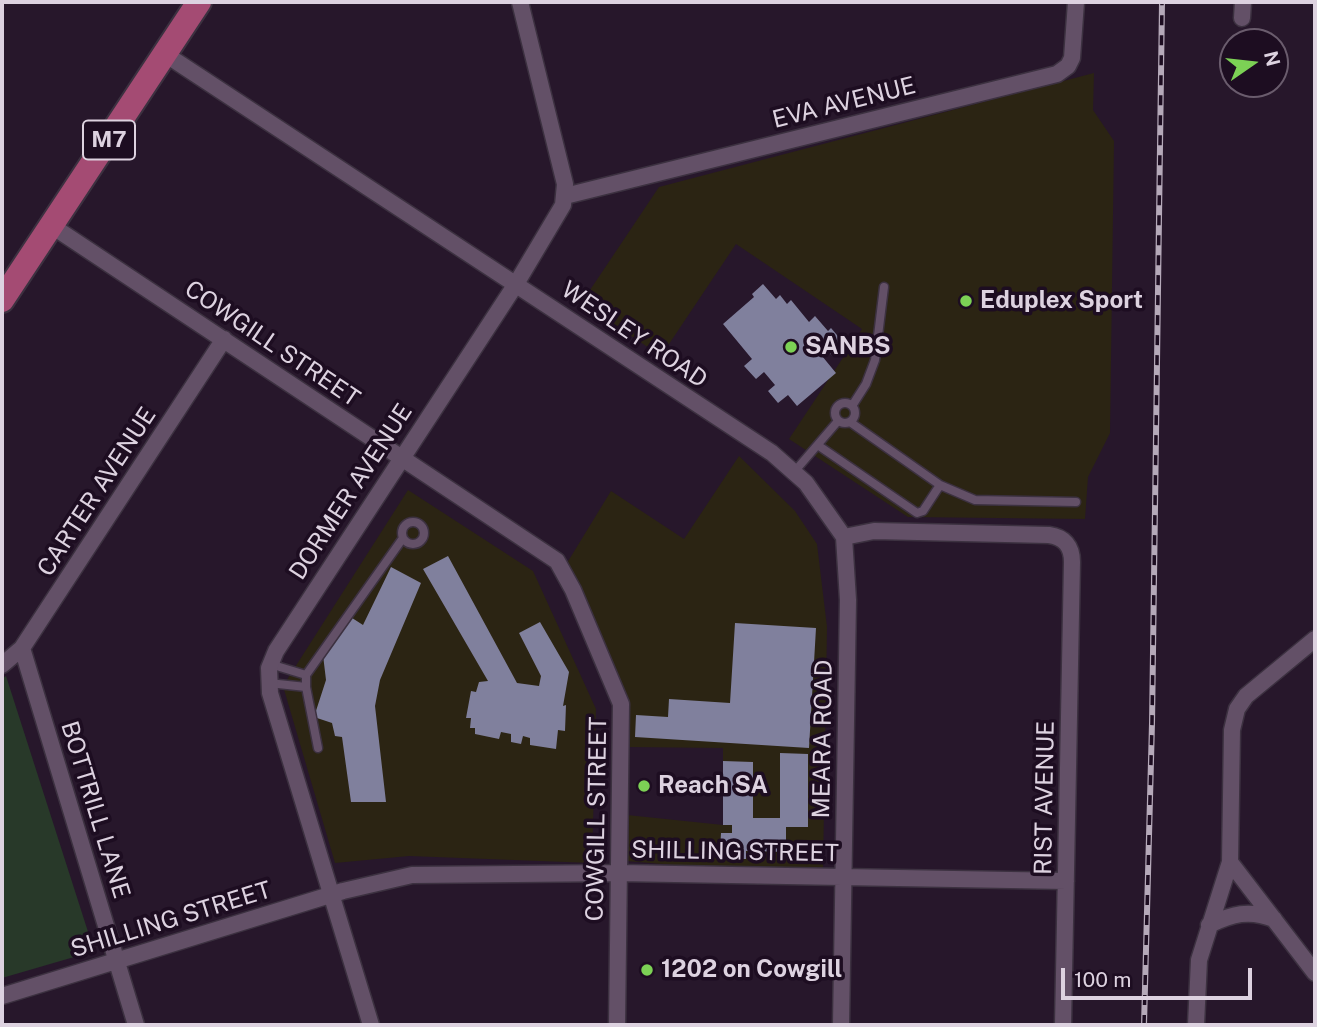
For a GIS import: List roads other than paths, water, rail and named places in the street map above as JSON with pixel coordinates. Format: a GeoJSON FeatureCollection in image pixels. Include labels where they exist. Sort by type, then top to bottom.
{"type":"FeatureCollection","features":[{"type":"Feature","properties":{"kind":"main road","name":"M7"},"geometry":{"type":"LineString","coordinates":[[2,300],[199,2]]}},
{"type":"Feature","properties":{"kind":"street"},"geometry":{"type":"LineString","coordinates":[[520,2],[565,184],[565,196]]}},
{"type":"Feature","properties":{"kind":"street","name":"EVA AVENUE"},"geometry":{"type":"LineString","coordinates":[[565,196],[1057,74],[1068,66],[1072,58],[1076,2]]}},
{"type":"Feature","properties":{"kind":"street","name":"WESLEY ROAD"},"geometry":{"type":"LineString","coordinates":[[165,54],[772,453],[795,471],[844,537]]}},
{"type":"Feature","properties":{"kind":"street","name":"DORMER AVENUE"},"geometry":{"type":"LineString","coordinates":[[371,1025],[281,730],[269,684],[270,664],[309,597],[516,285],[555,221],[565,196]]}},
{"type":"Feature","properties":{"kind":"street","name":"COWGILL STREET"},"geometry":{"type":"LineString","coordinates":[[52,226],[557,561],[621,704],[617,1025]]}},
{"type":"Feature","properties":{"kind":"street","name":"CARTER AVENUE"},"geometry":{"type":"LineString","coordinates":[[2,665],[22,648],[224,340]]}},
{"type":"Feature","properties":{"kind":"street","name":"RIST AVENUE"},"geometry":{"type":"LineString","coordinates":[[844,537],[874,531],[1057,536],[1065,541],[1072,554],[1063,1025]]}},
{"type":"Feature","properties":{"kind":"street","name":"MEARA ROAD"},"geometry":{"type":"LineString","coordinates":[[841,1025],[848,600],[844,537]]}},
{"type":"Feature","properties":{"kind":"street"},"geometry":{"type":"LineString","coordinates":[[1196,1025],[1199,960],[1230,862],[1232,730],[1237,709],[1254,687],[1315,639]]}},
{"type":"Feature","properties":{"kind":"street","name":"BOTTRILL LANE"},"geometry":{"type":"LineString","coordinates":[[22,648],[136,1025]]}},
{"type":"Feature","properties":{"kind":"street"},"geometry":{"type":"LineString","coordinates":[[1230,862],[1315,972]]}},
{"type":"Feature","properties":{"kind":"street","name":"SHILLING STREET"},"geometry":{"type":"LineString","coordinates":[[2,996],[388,879],[433,873],[619,873],[1066,881]]}},
{"type":"Feature","properties":{"kind":"street"},"geometry":{"type":"LineString","coordinates":[[1209,925],[1245,912],[1274,919]]}},
{"type":"Feature","properties":{"kind":"lane"},"geometry":{"type":"LineString","coordinates":[[852,405],[866,384],[875,360],[884,287]]}},
{"type":"Feature","properties":{"kind":"lane"},"geometry":{"type":"LineString","coordinates":[[843,403],[852,405],[855,414],[850,422],[844,424],[838,421],[835,412],[837,406],[843,403]]}},
{"type":"Feature","properties":{"kind":"lane"},"geometry":{"type":"LineString","coordinates":[[795,471],[838,421]]}},
{"type":"Feature","properties":{"kind":"lane"},"geometry":{"type":"LineString","coordinates":[[850,422],[940,485],[975,500],[1076,502]]}},
{"type":"Feature","properties":{"kind":"lane"},"geometry":{"type":"LineString","coordinates":[[819,446],[917,513],[923,511],[940,485]]}},
{"type":"Feature","properties":{"kind":"lane"},"geometry":{"type":"LineString","coordinates":[[318,748],[306,675],[403,538]]}},
{"type":"Feature","properties":{"kind":"lane"},"geometry":{"type":"LineString","coordinates":[[270,664],[306,675]]}},
{"type":"Feature","properties":{"kind":"lane"},"geometry":{"type":"LineString","coordinates":[[269,684],[306,687]]}},
{"type":"Feature","properties":{"kind":"railway"},"geometry":{"type":"LineString","coordinates":[[1144,1025],[1152,723],[1162,2]]}},
{"type":"Feature","properties":{"kind":"place","name":"Eduplex Sport"},"geometry":{"type":"Point","coordinates":[966,301]}},
{"type":"Feature","properties":{"kind":"place","name":"SANBS"},"geometry":{"type":"Point","coordinates":[791,347]}},
{"type":"Feature","properties":{"kind":"place","name":"Reach SA"},"geometry":{"type":"Point","coordinates":[644,786]}},
{"type":"Feature","properties":{"kind":"place","name":"1202 on Cowgill"},"geometry":{"type":"Point","coordinates":[647,970]}}]}
